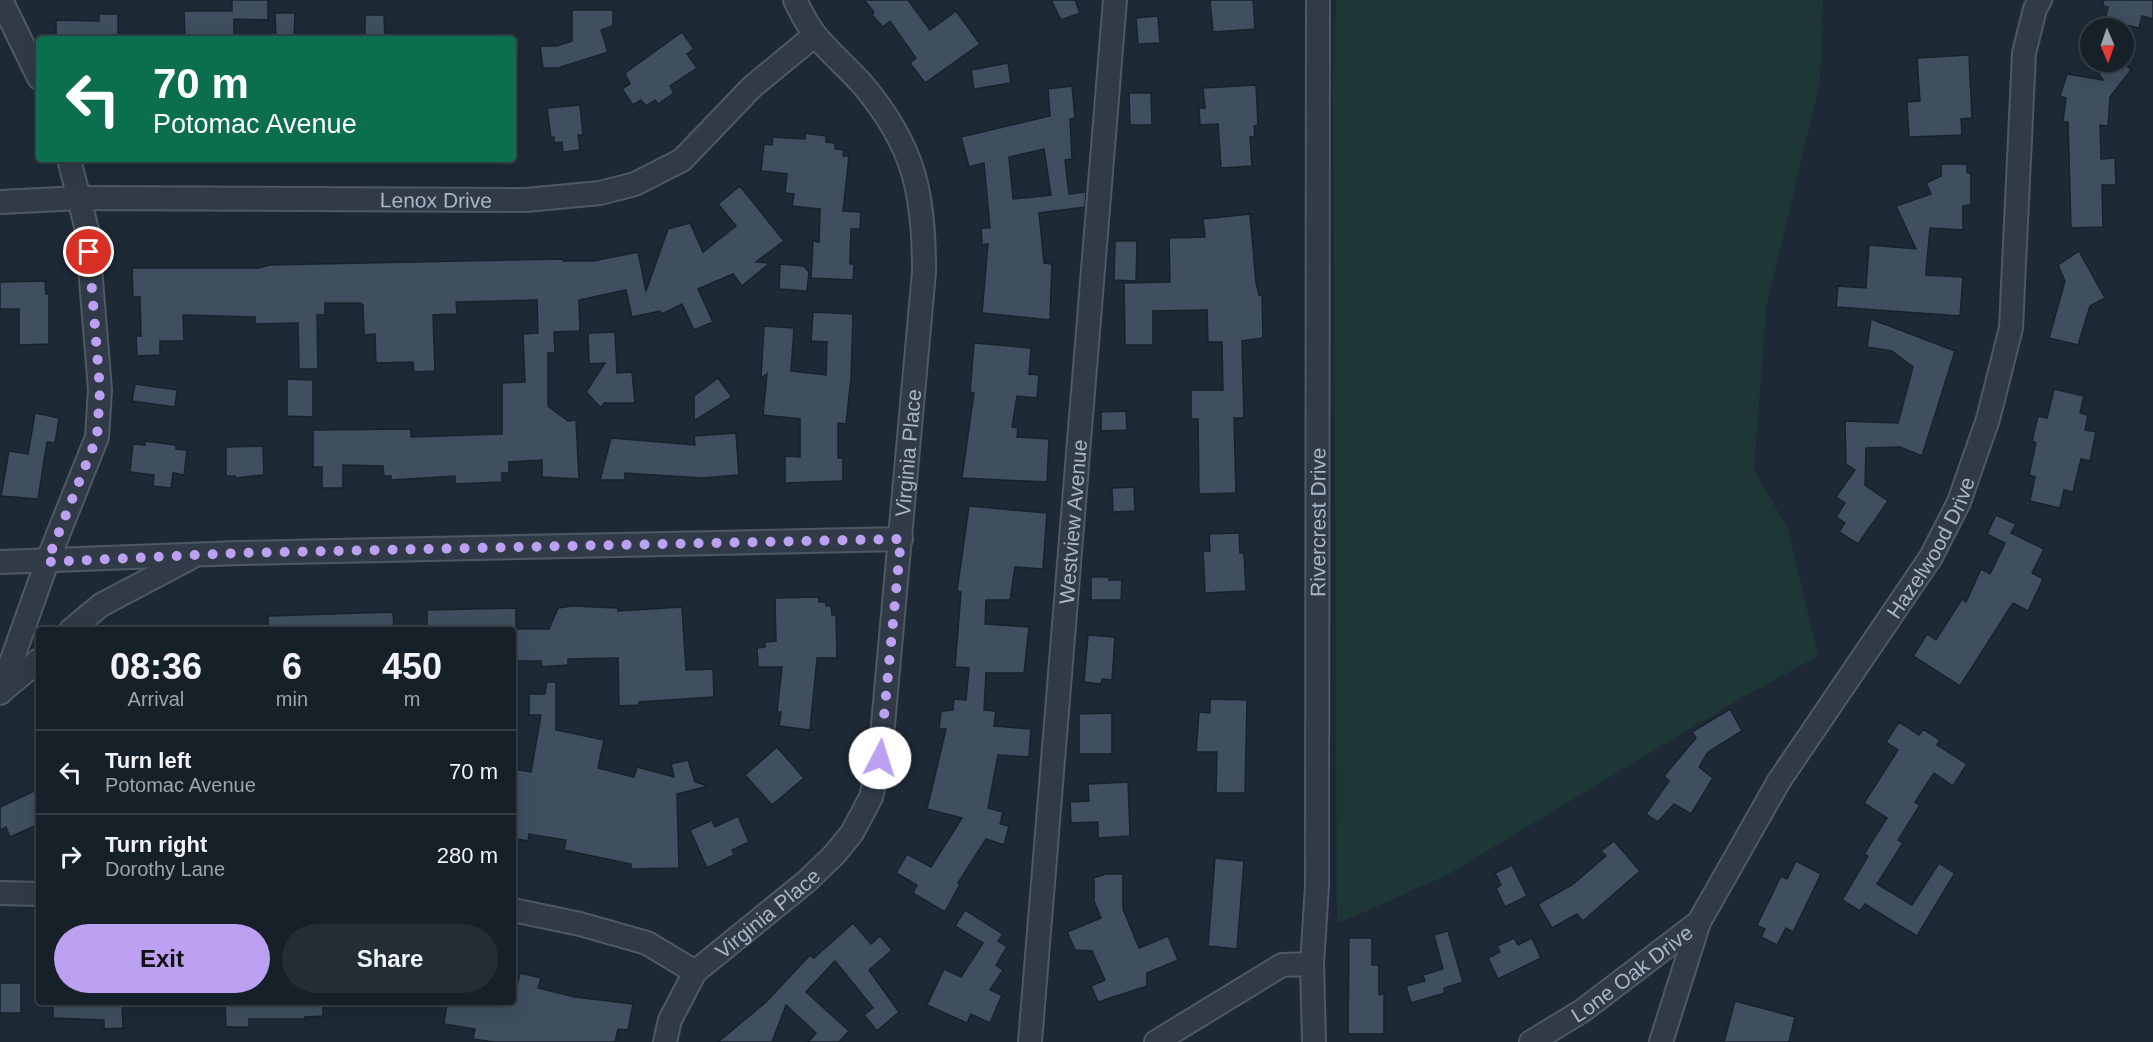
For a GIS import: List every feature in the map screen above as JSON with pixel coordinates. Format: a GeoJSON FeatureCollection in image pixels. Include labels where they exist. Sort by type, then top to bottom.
{"type":"FeatureCollection","features":[{"type":"Feature","properties":{"kind":"street"},"geometry":{"type":"LineString","coordinates":[[1,0],[36,72]]}},
{"type":"Feature","properties":{"kind":"street","name":"Virginia Place"},"geometry":{"type":"LineString","coordinates":[[665,1042],[670,1020],[695,972],[834,855],[852,833],[871,797],[880,758],[924,272],[924,218],[912,163],[889,118],[862,84],[815,35],[795,0]]}},
{"type":"Feature","properties":{"kind":"street","name":"Westview Avenue"},"geometry":{"type":"LineString","coordinates":[[1030,1042],[1115,0]]}},
{"type":"Feature","properties":{"kind":"street","name":"Rivercrest Drive"},"geometry":{"type":"LineString","coordinates":[[1314,1042],[1312,964],[1317,886],[1318,0]]}},
{"type":"Feature","properties":{"kind":"street","name":"Hazelwood Drive"},"geometry":{"type":"LineString","coordinates":[[1661,1042],[1699,922],[1779,781],[1931,557],[1959,502],[1988,419],[2011,328],[2024,53],[2035,9],[2040,0]]}},
{"type":"Feature","properties":{"kind":"street","name":"Lenox Drive"},"geometry":{"type":"LineString","coordinates":[[0,202],[81,198],[526,200],[600,193],[635,184],[682,160],[752,87],[815,35]]}},
{"type":"Feature","properties":{"kind":"street"},"geometry":{"type":"LineString","coordinates":[[1,692],[47,562],[97,437],[100,390],[87,230],[81,198],[70,162]]}},
{"type":"Feature","properties":{"kind":"street"},"geometry":{"type":"LineString","coordinates":[[0,562],[196,555],[901,539]]}},
{"type":"Feature","properties":{"kind":"street"},"geometry":{"type":"LineString","coordinates":[[75,627],[101,606],[196,555]]}},
{"type":"Feature","properties":{"kind":"street"},"geometry":{"type":"LineString","coordinates":[[1,692],[36,663]]}},
{"type":"Feature","properties":{"kind":"street"},"geometry":{"type":"LineString","coordinates":[[0,893],[36,894]]}},
{"type":"Feature","properties":{"kind":"street"},"geometry":{"type":"LineString","coordinates":[[516,911],[580,924],[646,944],[695,972]]}},
{"type":"Feature","properties":{"kind":"street","name":"Lone Oak Drive"},"geometry":{"type":"LineString","coordinates":[[1531,1042],[1582,1011],[1699,922]]}},
{"type":"Feature","properties":{"kind":"street"},"geometry":{"type":"LineString","coordinates":[[1156,1042],[1282,965],[1312,964]]}},
{"type":"Feature","properties":{"kind":"green space"},"geometry":{"type":"Polygon","coordinates":[[[1336,0],[1823,0],[1820,82],[1766,308],[1754,470],[1788,529],[1818,656],[1741,698],[1447,875],[1337,924],[1333,82],[1336,0]]]}},
{"type":"Feature","properties":{"kind":"building"},"geometry":{"type":"Polygon","coordinates":[[[232,0],[268,0],[268,20],[234,19],[234,36],[185,36],[184,11],[232,11],[232,0]]]}},
{"type":"Feature","properties":{"kind":"building"},"geometry":{"type":"Polygon","coordinates":[[[864,0],[908,0],[930,30],[956,11],[980,44],[925,83],[910,63],[916,58],[890,21],[883,27],[872,15],[874,12],[864,0]]]}},
{"type":"Feature","properties":{"kind":"building"},"geometry":{"type":"Polygon","coordinates":[[[1051,0],[1075,0],[1080,13],[1061,20],[1051,0]]]}},
{"type":"Feature","properties":{"kind":"building"},"geometry":{"type":"Polygon","coordinates":[[[1210,0],[1253,0],[1255,29],[1213,32],[1210,0]]]}},
{"type":"Feature","properties":{"kind":"building"},"geometry":{"type":"Polygon","coordinates":[[[2103,0],[2153,0],[2153,19],[2142,16],[2139,28],[2134,27],[2134,18],[2105,18],[2108,7],[2103,6],[2103,0]]]}},
{"type":"Feature","properties":{"kind":"building"},"geometry":{"type":"Polygon","coordinates":[[[572,10],[613,10],[613,26],[601,30],[608,52],[558,68],[543,68],[540,46],[557,46],[572,41],[572,10]]]}},
{"type":"Feature","properties":{"kind":"building"},"geometry":{"type":"Polygon","coordinates":[[[275,13],[295,13],[294,36],[276,36],[275,13]]]}},
{"type":"Feature","properties":{"kind":"building"},"geometry":{"type":"Polygon","coordinates":[[[99,14],[118,14],[118,36],[56,36],[56,20],[99,21],[99,14]]]}},
{"type":"Feature","properties":{"kind":"building"},"geometry":{"type":"Polygon","coordinates":[[[365,15],[384,15],[385,36],[365,36],[365,15]]]}},
{"type":"Feature","properties":{"kind":"building"},"geometry":{"type":"Polygon","coordinates":[[[1158,16],[1160,43],[1138,44],[1136,18],[1158,16]]]}},
{"type":"Feature","properties":{"kind":"building"},"geometry":{"type":"Polygon","coordinates":[[[682,32],[694,49],[687,54],[697,68],[670,86],[674,93],[658,104],[655,100],[646,106],[641,100],[633,105],[622,89],[630,84],[625,73],[682,32]]]}},
{"type":"Feature","properties":{"kind":"building"},"geometry":{"type":"Polygon","coordinates":[[[1969,55],[1972,118],[1961,119],[1962,135],[1909,137],[1907,102],[1920,101],[1917,58],[1969,55]]]}},
{"type":"Feature","properties":{"kind":"building"},"geometry":{"type":"Polygon","coordinates":[[[1008,63],[1011,83],[974,89],[971,70],[1008,63]]]}},
{"type":"Feature","properties":{"kind":"building"},"geometry":{"type":"Polygon","coordinates":[[[2098,72],[2129,72],[2110,97],[2108,126],[2100,125],[2101,159],[2115,158],[2116,185],[2102,185],[2103,227],[2071,228],[2068,122],[2063,122],[2066,98],[2060,96],[2067,74],[2103,80],[2098,72]]]}},
{"type":"Feature","properties":{"kind":"building"},"geometry":{"type":"Polygon","coordinates":[[[1256,85],[1258,125],[1254,126],[1255,136],[1250,137],[1252,166],[1221,168],[1218,124],[1200,125],[1199,108],[1205,108],[1203,88],[1256,85]]]}},
{"type":"Feature","properties":{"kind":"building"},"geometry":{"type":"Polygon","coordinates":[[[1072,86],[1075,118],[1070,119],[1072,159],[1065,160],[1069,194],[1086,192],[1085,207],[1039,213],[1044,263],[1052,264],[1050,320],[982,313],[988,244],[982,245],[981,228],[990,228],[984,163],[969,167],[961,137],[1050,116],[1048,89],[1072,86]],[[1044,149],[1009,157],[1013,199],[1051,195],[1044,149]]]}},
{"type":"Feature","properties":{"kind":"building"},"geometry":{"type":"Polygon","coordinates":[[[1129,93],[1151,93],[1152,125],[1130,125],[1129,93]]]}},
{"type":"Feature","properties":{"kind":"building"},"geometry":{"type":"Polygon","coordinates":[[[580,105],[583,135],[578,135],[580,150],[563,152],[562,142],[554,143],[554,137],[551,138],[547,108],[580,105]]]}},
{"type":"Feature","properties":{"kind":"building"},"geometry":{"type":"Polygon","coordinates":[[[805,133],[826,136],[826,142],[835,143],[835,149],[844,150],[843,156],[849,156],[843,211],[861,212],[860,229],[851,229],[850,264],[854,264],[853,280],[811,278],[813,241],[819,242],[820,209],[792,206],[794,194],[785,193],[787,174],[761,171],[764,144],[772,145],[773,137],[805,139],[805,133]]]}},
{"type":"Feature","properties":{"kind":"building"},"geometry":{"type":"Polygon","coordinates":[[[1941,164],[1967,164],[1967,172],[1971,174],[1971,205],[1963,206],[1963,230],[1930,228],[1926,275],[1963,277],[1960,316],[1836,307],[1838,286],[1866,288],[1869,245],[1916,249],[1896,206],[1931,194],[1926,183],[1941,176],[1941,164]]]}},
{"type":"Feature","properties":{"kind":"building"},"geometry":{"type":"Polygon","coordinates":[[[740,186],[784,241],[756,262],[770,263],[742,286],[733,274],[698,289],[713,322],[694,330],[682,304],[662,314],[660,311],[632,317],[626,290],[579,300],[580,331],[554,332],[555,353],[548,353],[548,406],[568,421],[576,420],[579,479],[542,477],[542,460],[509,462],[509,473],[502,473],[502,482],[455,484],[455,476],[391,480],[391,476],[384,476],[383,466],[343,465],[343,488],[322,488],[322,467],[313,467],[313,430],[411,429],[411,437],[502,434],[502,383],[525,382],[523,334],[538,333],[537,300],[456,302],[457,314],[433,315],[435,371],[414,372],[413,362],[376,363],[375,334],[364,335],[363,305],[360,303],[325,303],[325,315],[317,315],[318,369],[299,369],[298,323],[255,324],[255,317],[183,315],[184,341],[160,341],[160,355],[137,356],[136,336],[141,336],[140,297],[133,297],[132,268],[259,268],[269,265],[563,259],[563,261],[593,261],[638,252],[646,291],[668,229],[690,223],[703,252],[736,226],[718,204],[740,186]]]}},
{"type":"Feature","properties":{"kind":"building"},"geometry":{"type":"Polygon","coordinates":[[[1250,214],[1256,283],[1259,295],[1262,295],[1263,338],[1242,341],[1244,418],[1234,418],[1236,493],[1199,494],[1198,419],[1191,419],[1191,390],[1223,390],[1222,342],[1208,342],[1207,310],[1153,311],[1153,345],[1125,345],[1124,283],[1170,282],[1169,238],[1205,237],[1203,219],[1250,214]]]}},
{"type":"Feature","properties":{"kind":"building"},"geometry":{"type":"Polygon","coordinates":[[[1115,241],[1137,241],[1136,281],[1114,280],[1115,241]]]}},
{"type":"Feature","properties":{"kind":"building"},"geometry":{"type":"Polygon","coordinates":[[[2079,251],[2105,298],[2090,306],[2078,345],[2049,338],[2065,281],[2058,265],[2079,251]]]}},
{"type":"Feature","properties":{"kind":"building"},"geometry":{"type":"Polygon","coordinates":[[[780,264],[804,266],[809,272],[807,291],[779,289],[780,264]]]}},
{"type":"Feature","properties":{"kind":"building"},"geometry":{"type":"Polygon","coordinates":[[[45,281],[46,294],[49,294],[49,344],[19,345],[19,309],[0,309],[0,282],[45,281]]]}},
{"type":"Feature","properties":{"kind":"building"},"geometry":{"type":"Polygon","coordinates":[[[813,312],[853,314],[851,378],[846,424],[838,423],[838,458],[843,458],[843,481],[785,483],[785,456],[800,457],[800,419],[763,415],[767,374],[761,378],[764,326],[794,328],[791,371],[826,375],[827,342],[811,341],[813,312]]]}},
{"type":"Feature","properties":{"kind":"building"},"geometry":{"type":"Polygon","coordinates":[[[1871,319],[1955,351],[1922,456],[1900,447],[1866,448],[1865,485],[1888,501],[1858,544],[1839,532],[1845,523],[1836,517],[1845,503],[1836,497],[1855,470],[1846,464],[1845,421],[1898,423],[1913,367],[1892,351],[1867,347],[1871,319]]]}},
{"type":"Feature","properties":{"kind":"building"},"geometry":{"type":"Polygon","coordinates":[[[615,332],[617,373],[632,372],[635,403],[604,403],[601,408],[586,392],[605,363],[589,364],[588,333],[615,332]]]}},
{"type":"Feature","properties":{"kind":"building"},"geometry":{"type":"Polygon","coordinates":[[[974,343],[1031,348],[1029,374],[1039,375],[1037,398],[1017,396],[1012,427],[1018,428],[1017,437],[1049,439],[1047,482],[962,478],[974,393],[970,392],[974,343]]]}},
{"type":"Feature","properties":{"kind":"building"},"geometry":{"type":"Polygon","coordinates":[[[718,378],[732,397],[694,421],[694,396],[718,378]]]}},
{"type":"Feature","properties":{"kind":"building"},"geometry":{"type":"Polygon","coordinates":[[[287,379],[313,380],[313,417],[287,416],[287,379]]]}},
{"type":"Feature","properties":{"kind":"building"},"geometry":{"type":"Polygon","coordinates":[[[135,384],[177,390],[175,407],[132,401],[135,384]]]}},
{"type":"Feature","properties":{"kind":"building"},"geometry":{"type":"Polygon","coordinates":[[[2054,389],[2084,396],[2080,413],[2088,415],[2085,430],[2096,432],[2090,461],[2081,459],[2073,492],[2064,490],[2060,508],[2030,501],[2035,477],[2029,475],[2036,443],[2032,441],[2038,416],[2047,418],[2054,389]]]}},
{"type":"Feature","properties":{"kind":"building"},"geometry":{"type":"Polygon","coordinates":[[[1126,411],[1127,430],[1101,431],[1101,412],[1126,411]]]}},
{"type":"Feature","properties":{"kind":"building"},"geometry":{"type":"Polygon","coordinates":[[[35,413],[59,418],[55,443],[47,442],[38,499],[1,496],[9,451],[28,454],[35,413]]]}},
{"type":"Feature","properties":{"kind":"building"},"geometry":{"type":"Polygon","coordinates":[[[736,433],[739,475],[702,478],[625,473],[625,480],[600,480],[611,438],[695,445],[694,436],[736,433]]]}},
{"type":"Feature","properties":{"kind":"building"},"geometry":{"type":"Polygon","coordinates":[[[145,441],[176,445],[176,449],[187,450],[184,475],[173,473],[171,488],[153,486],[154,475],[130,472],[133,444],[145,445],[145,441]]]}},
{"type":"Feature","properties":{"kind":"building"},"geometry":{"type":"Polygon","coordinates":[[[263,446],[264,475],[235,478],[235,476],[226,476],[226,447],[263,446]]]}},
{"type":"Feature","properties":{"kind":"building"},"geometry":{"type":"Polygon","coordinates":[[[1134,487],[1135,511],[1113,512],[1112,488],[1134,487]]]}},
{"type":"Feature","properties":{"kind":"building"},"geometry":{"type":"Polygon","coordinates":[[[969,506],[1047,513],[1043,569],[1015,567],[1010,600],[986,600],[985,624],[1029,627],[1024,673],[986,673],[984,710],[996,711],[994,726],[1031,729],[1029,757],[998,755],[988,808],[1003,812],[1000,824],[1009,826],[1004,845],[986,839],[958,883],[960,884],[945,912],[913,893],[917,885],[896,873],[907,854],[931,867],[962,818],[927,809],[946,729],[939,729],[941,711],[953,710],[954,699],[966,700],[969,668],[955,667],[961,592],[957,591],[969,506]]]}},
{"type":"Feature","properties":{"kind":"building"},"geometry":{"type":"Polygon","coordinates":[[[1996,515],[2016,524],[2011,533],[2044,549],[2032,573],[2043,579],[2028,611],[2013,603],[1960,686],[1913,656],[1927,634],[1936,640],[1962,599],[1966,602],[1981,569],[1990,574],[2005,543],[1987,534],[1996,515]]]}},
{"type":"Feature","properties":{"kind":"building"},"geometry":{"type":"Polygon","coordinates":[[[1239,533],[1240,553],[1244,553],[1246,591],[1205,593],[1203,551],[1210,551],[1209,534],[1239,533]]]}},
{"type":"Feature","properties":{"kind":"building"},"geometry":{"type":"Polygon","coordinates":[[[1091,577],[1122,580],[1121,600],[1091,600],[1091,577]]]}},
{"type":"Feature","properties":{"kind":"building"},"geometry":{"type":"Polygon","coordinates":[[[819,597],[819,602],[826,602],[826,606],[831,606],[832,615],[836,615],[837,658],[817,658],[810,730],[779,726],[781,712],[777,712],[782,667],[758,667],[757,648],[765,647],[765,642],[776,641],[775,598],[819,597]]]}},
{"type":"Feature","properties":{"kind":"building"},"geometry":{"type":"Polygon","coordinates":[[[573,606],[618,608],[618,611],[682,607],[686,670],[713,669],[714,697],[639,702],[639,705],[619,706],[618,658],[568,659],[568,665],[542,667],[541,661],[516,661],[516,629],[549,629],[558,608],[573,606]]]}},
{"type":"Feature","properties":{"kind":"building"},"geometry":{"type":"Polygon","coordinates":[[[516,608],[516,627],[427,627],[427,610],[516,608]]]}},
{"type":"Feature","properties":{"kind":"building"},"geometry":{"type":"Polygon","coordinates":[[[393,612],[394,627],[268,627],[268,616],[393,612]]]}},
{"type":"Feature","properties":{"kind":"building"},"geometry":{"type":"Polygon","coordinates":[[[1088,635],[1115,637],[1112,680],[1102,679],[1101,684],[1084,682],[1088,635]]]}},
{"type":"Feature","properties":{"kind":"building"},"geometry":{"type":"Polygon","coordinates":[[[547,682],[556,682],[556,730],[604,740],[598,768],[634,777],[637,767],[674,777],[671,764],[688,760],[695,782],[708,786],[677,794],[679,868],[631,869],[631,864],[564,850],[566,840],[529,834],[528,841],[516,839],[516,770],[531,772],[541,715],[529,715],[529,694],[545,694],[547,682]]]}},
{"type":"Feature","properties":{"kind":"building"},"geometry":{"type":"Polygon","coordinates":[[[1210,699],[1247,700],[1245,793],[1216,793],[1217,752],[1196,752],[1199,712],[1210,713],[1210,699]]]}},
{"type":"Feature","properties":{"kind":"building"},"geometry":{"type":"Polygon","coordinates":[[[1730,709],[1742,731],[1708,752],[1699,767],[1713,778],[1691,814],[1674,804],[1658,822],[1646,814],[1669,781],[1664,776],[1696,738],[1692,732],[1730,709]]]}},
{"type":"Feature","properties":{"kind":"building"},"geometry":{"type":"Polygon","coordinates":[[[1112,713],[1112,754],[1079,754],[1079,714],[1112,713]]]}},
{"type":"Feature","properties":{"kind":"building"},"geometry":{"type":"Polygon","coordinates":[[[1899,722],[1919,735],[1923,729],[1940,740],[1937,745],[1967,764],[1953,786],[1934,773],[1915,802],[1920,805],[1898,840],[1903,843],[1877,884],[1912,905],[1939,863],[1955,873],[1917,936],[1865,904],[1860,911],[1842,900],[1868,856],[1864,854],[1887,818],[1864,803],[1898,750],[1886,742],[1899,722]]]}},
{"type":"Feature","properties":{"kind":"building"},"geometry":{"type":"Polygon","coordinates":[[[777,747],[804,778],[772,805],[745,775],[777,747]]]}},
{"type":"Feature","properties":{"kind":"building"},"geometry":{"type":"Polygon","coordinates":[[[1128,782],[1130,836],[1098,838],[1098,822],[1071,823],[1070,802],[1089,801],[1088,784],[1128,782]]]}},
{"type":"Feature","properties":{"kind":"building"},"geometry":{"type":"Polygon","coordinates":[[[34,791],[36,825],[10,837],[6,827],[0,830],[0,807],[34,791]]]}},
{"type":"Feature","properties":{"kind":"building"},"geometry":{"type":"Polygon","coordinates":[[[738,816],[749,842],[732,850],[734,855],[707,868],[690,830],[712,820],[715,827],[738,816]]]}},
{"type":"Feature","properties":{"kind":"building"},"geometry":{"type":"Polygon","coordinates":[[[1614,841],[1640,871],[1583,921],[1577,914],[1552,928],[1538,904],[1572,885],[1606,856],[1601,851],[1614,841]]]}},
{"type":"Feature","properties":{"kind":"building"},"geometry":{"type":"Polygon","coordinates":[[[1215,858],[1244,861],[1237,949],[1208,946],[1215,858]]]}},
{"type":"Feature","properties":{"kind":"building"},"geometry":{"type":"Polygon","coordinates":[[[1796,861],[1821,874],[1793,932],[1786,928],[1777,945],[1761,937],[1765,929],[1757,925],[1781,876],[1787,879],[1796,861]]]}},
{"type":"Feature","properties":{"kind":"building"},"geometry":{"type":"Polygon","coordinates":[[[1512,865],[1527,896],[1505,907],[1496,888],[1501,885],[1495,873],[1512,865]]]}},
{"type":"Feature","properties":{"kind":"building"},"geometry":{"type":"Polygon","coordinates":[[[1105,874],[1123,874],[1123,909],[1139,948],[1168,936],[1178,960],[1147,973],[1147,986],[1098,1002],[1091,986],[1105,980],[1092,951],[1075,950],[1067,932],[1101,918],[1094,901],[1094,878],[1105,874]]]}},
{"type":"Feature","properties":{"kind":"building"},"geometry":{"type":"Polygon","coordinates":[[[965,910],[1003,934],[998,941],[1007,947],[996,965],[1003,970],[990,990],[1002,995],[990,1023],[971,1014],[967,1023],[927,1005],[944,969],[961,977],[983,943],[955,926],[965,910]]]}},
{"type":"Feature","properties":{"kind":"building"},"geometry":{"type":"Polygon","coordinates":[[[853,923],[871,944],[880,936],[892,950],[869,970],[899,1012],[877,1031],[864,1015],[873,1008],[835,961],[806,992],[849,1031],[839,1042],[808,1042],[816,1033],[786,1005],[772,1042],[718,1042],[766,1002],[810,955],[814,958],[853,923]]]}},
{"type":"Feature","properties":{"kind":"building"},"geometry":{"type":"Polygon","coordinates":[[[1448,931],[1463,982],[1444,988],[1445,993],[1411,1003],[1406,986],[1425,981],[1423,975],[1443,969],[1434,935],[1448,931]]]}},
{"type":"Feature","properties":{"kind":"building"},"geometry":{"type":"Polygon","coordinates":[[[1349,938],[1372,938],[1372,965],[1379,965],[1379,995],[1384,993],[1384,1034],[1348,1034],[1349,938]]]}},
{"type":"Feature","properties":{"kind":"building"},"geometry":{"type":"Polygon","coordinates":[[[1514,938],[1518,945],[1532,938],[1541,958],[1498,979],[1488,958],[1500,952],[1497,946],[1514,938]]]}},
{"type":"Feature","properties":{"kind":"building"},"geometry":{"type":"Polygon","coordinates":[[[520,973],[541,978],[538,988],[575,997],[633,1004],[628,1030],[618,1029],[615,1042],[494,1042],[473,1039],[475,1029],[444,1024],[447,1005],[516,1005],[516,990],[520,973]]]}},
{"type":"Feature","properties":{"kind":"building"},"geometry":{"type":"Polygon","coordinates":[[[0,983],[21,983],[21,1013],[0,1013],[0,983]]]}},
{"type":"Feature","properties":{"kind":"building"},"geometry":{"type":"Polygon","coordinates":[[[1735,1001],[1795,1017],[1789,1042],[1724,1042],[1735,1001]]]}},
{"type":"Feature","properties":{"kind":"building"},"geometry":{"type":"Polygon","coordinates":[[[53,1005],[122,1005],[123,1028],[104,1029],[104,1020],[53,1018],[53,1005]]]}},
{"type":"Feature","properties":{"kind":"building"},"geometry":{"type":"Polygon","coordinates":[[[225,1005],[323,1005],[323,1016],[305,1017],[305,1019],[249,1019],[249,1027],[226,1027],[225,1005]]]}},
{"type":"Feature","properties":{"kind":"route"},"geometry":{"type":"LineString","coordinates":[[89,252],[100,390],[97,437],[47,562],[239,553],[901,539],[880,758]]}}]}
